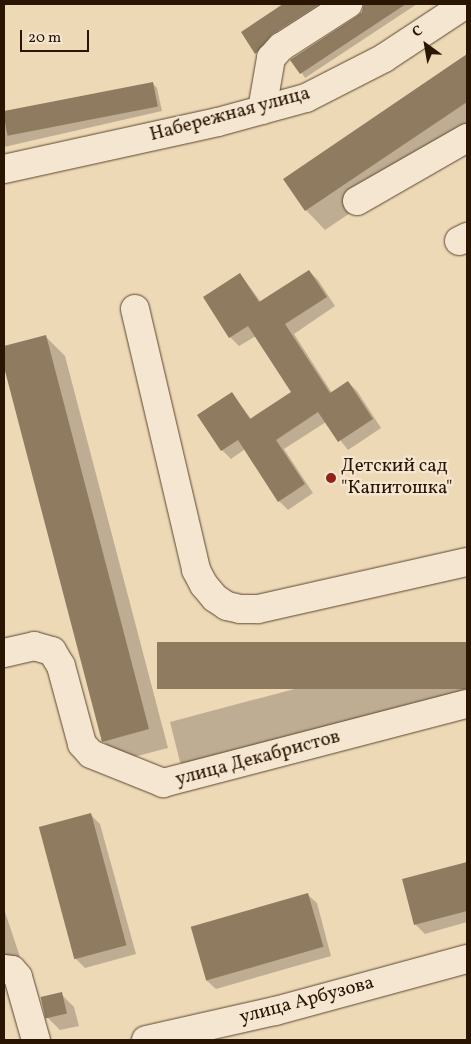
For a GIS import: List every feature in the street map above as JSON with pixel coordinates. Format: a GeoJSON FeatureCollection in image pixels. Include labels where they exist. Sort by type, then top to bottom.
{"type":"FeatureCollection","features":[{"type":"Feature","properties":{"kind":"street"},"geometry":{"type":"LineString","coordinates":[[262,110],[270,58],[281,47],[348,4]]}},
{"type":"Feature","properties":{"kind":"street","name":"Набережная улица"},"geometry":{"type":"LineString","coordinates":[[4,169],[218,122],[306,98],[384,58],[466,4]]}},
{"type":"Feature","properties":{"kind":"street"},"geometry":{"type":"LineString","coordinates":[[356,201],[467,138]]}},
{"type":"Feature","properties":{"kind":"street"},"geometry":{"type":"LineString","coordinates":[[135,309],[196,570],[204,585],[215,598],[227,606],[240,609],[258,609],[467,562]]}},
{"type":"Feature","properties":{"kind":"street","name":"улица Декабристов"},"geometry":{"type":"LineString","coordinates":[[4,653],[34,646],[52,651],[61,666],[82,744],[91,754],[163,783],[467,704]]}},
{"type":"Feature","properties":{"kind":"street","name":"улица Арбузова"},"geometry":{"type":"LineString","coordinates":[[146,1040],[275,1011],[467,959]]}},
{"type":"Feature","properties":{"kind":"street"},"geometry":{"type":"LineString","coordinates":[[4,969],[12,970],[18,977],[36,1040]]}},
{"type":"Feature","properties":{"kind":"building"},"geometry":{"type":"Polygon","coordinates":[[[283,4],[319,4],[272,34],[255,54],[241,32],[283,4]]]}},
{"type":"Feature","properties":{"kind":"building"},"geometry":{"type":"Polygon","coordinates":[[[364,4],[406,4],[300,74],[290,60],[356,17],[362,12],[364,4]]]}},
{"type":"Feature","properties":{"kind":"building"},"geometry":{"type":"Polygon","coordinates":[[[467,54],[467,102],[305,211],[283,179],[467,54]]]}},
{"type":"Feature","properties":{"kind":"building"},"geometry":{"type":"Polygon","coordinates":[[[153,82],[158,107],[8,136],[4,111],[153,82]]]}},
{"type":"Feature","properties":{"kind":"building"},"geometry":{"type":"Polygon","coordinates":[[[309,270],[327,297],[285,324],[330,393],[348,381],[373,419],[338,442],[318,412],[276,440],[305,484],[278,502],[238,440],[221,451],[197,415],[232,392],[250,419],[291,392],[248,326],[229,338],[203,297],[240,273],[259,302],[309,270]]]}},
{"type":"Feature","properties":{"kind":"building"},"geometry":{"type":"Polygon","coordinates":[[[46,335],[149,729],[102,742],[4,367],[4,346],[46,335]]]}},
{"type":"Feature","properties":{"kind":"building"},"geometry":{"type":"Polygon","coordinates":[[[157,642],[467,642],[467,689],[157,689],[157,642]]]}},
{"type":"Feature","properties":{"kind":"building"},"geometry":{"type":"Polygon","coordinates":[[[91,813],[126,945],[74,959],[39,827],[91,813]]]}},
{"type":"Feature","properties":{"kind":"building"},"geometry":{"type":"Polygon","coordinates":[[[467,862],[467,911],[414,925],[402,879],[467,862]]]}},
{"type":"Feature","properties":{"kind":"building"},"geometry":{"type":"Polygon","coordinates":[[[308,893],[323,947],[206,980],[191,927],[308,893]]]}},
{"type":"Feature","properties":{"kind":"building"},"geometry":{"type":"Polygon","coordinates":[[[62,992],[67,1013],[46,1018],[41,997],[62,992]]]}},
{"type":"Feature","properties":{"kind":"place","name":"Детский сад \"Капитошка\""},"geometry":{"type":"Point","coordinates":[331,478]}}]}
